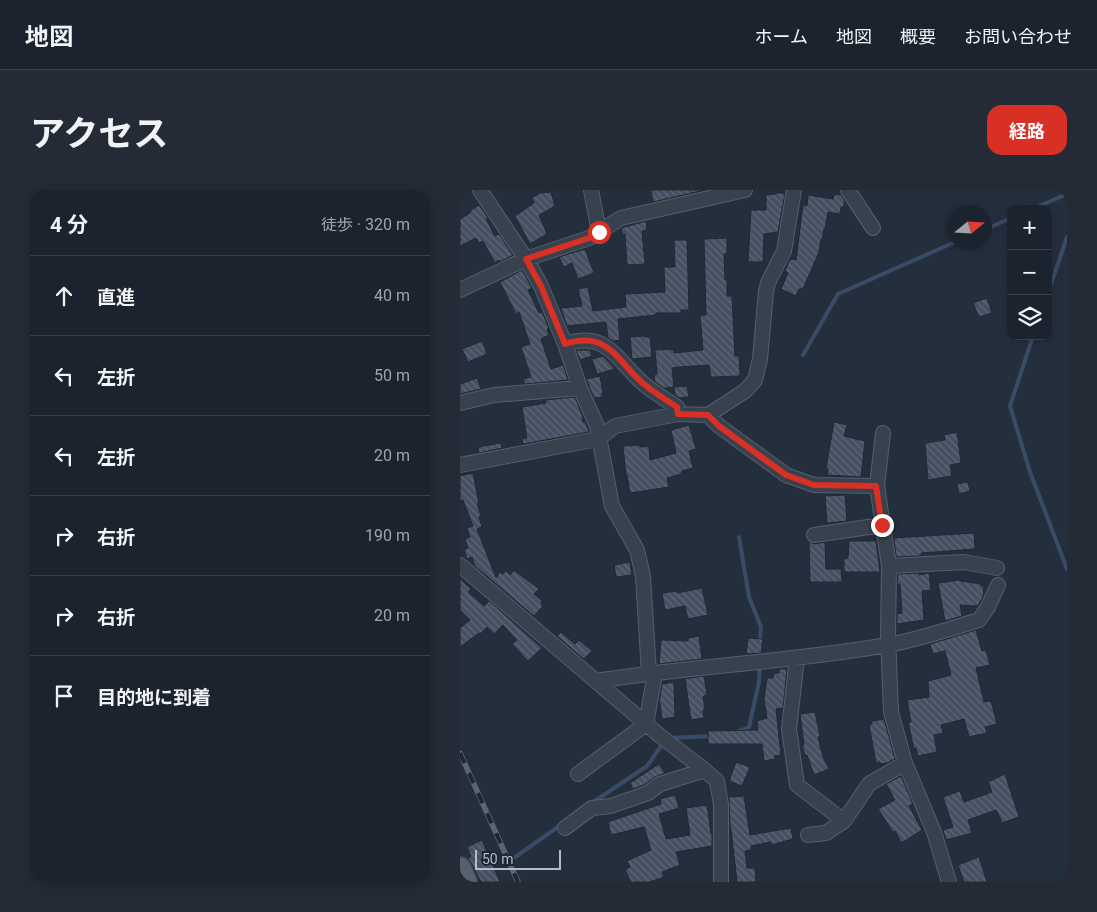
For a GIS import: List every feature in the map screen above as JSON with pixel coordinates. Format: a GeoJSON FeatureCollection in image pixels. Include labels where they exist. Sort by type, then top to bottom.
{"type":"FeatureCollection","features":[{"type":"Feature","properties":{"kind":"main road"},"geometry":{"type":"LineString","coordinates":[[460,868],[466,882]]}},
{"type":"Feature","properties":{"kind":"street"},"geometry":{"type":"LineString","coordinates":[[480,190],[526,259],[541,286],[565,344],[580,388],[597,426],[612,506],[637,550],[643,576],[649,673],[654,679],[646,724],[578,774]]}},
{"type":"Feature","properties":{"kind":"street"},"geometry":{"type":"LineString","coordinates":[[591,190],[599,232]]}},
{"type":"Feature","properties":{"kind":"street"},"geometry":{"type":"LineString","coordinates":[[460,290],[526,259],[589,238],[621,218],[696,196],[745,190]]}},
{"type":"Feature","properties":{"kind":"street"},"geometry":{"type":"LineString","coordinates":[[460,465],[598,439],[615,426],[678,414],[708,415],[745,391],[755,380],[760,359],[766,291],[784,251],[794,190]]}},
{"type":"Feature","properties":{"kind":"street"},"geometry":{"type":"LineString","coordinates":[[848,190],[873,228]]}},
{"type":"Feature","properties":{"kind":"street"},"geometry":{"type":"LineString","coordinates":[[565,344],[577,340],[594,340],[613,352],[644,384],[677,407],[678,414]]}},
{"type":"Feature","properties":{"kind":"street"},"geometry":{"type":"LineString","coordinates":[[460,403],[494,395],[580,388]]}},
{"type":"Feature","properties":{"kind":"street"},"geometry":{"type":"LineString","coordinates":[[708,415],[719,426],[786,475],[814,485],[876,486]]}},
{"type":"Feature","properties":{"kind":"street"},"geometry":{"type":"LineString","coordinates":[[883,433],[876,486],[889,566],[891,712],[905,763],[934,832],[949,882]]}},
{"type":"Feature","properties":{"kind":"street"},"geometry":{"type":"LineString","coordinates":[[814,535],[882,525]]}},
{"type":"Feature","properties":{"kind":"street"},"geometry":{"type":"LineString","coordinates":[[889,566],[964,562],[996,568]]}},
{"type":"Feature","properties":{"kind":"street"},"geometry":{"type":"LineString","coordinates":[[460,565],[663,739],[717,781],[721,805],[722,882]]}},
{"type":"Feature","properties":{"kind":"street"},"geometry":{"type":"LineString","coordinates":[[596,681],[649,673],[797,658],[889,645],[979,620],[988,607],[998,585]]}},
{"type":"Feature","properties":{"kind":"street"},"geometry":{"type":"LineString","coordinates":[[797,658],[789,729],[797,785],[844,821]]}},
{"type":"Feature","properties":{"kind":"street"},"geometry":{"type":"LineString","coordinates":[[808,836],[826,833],[844,821],[868,784],[905,763]]}},
{"type":"Feature","properties":{"kind":"street"},"geometry":{"type":"LineString","coordinates":[[565,828],[592,808],[611,806],[648,793],[660,784],[705,770]]}},
{"type":"Feature","properties":{"kind":"building"},"geometry":{"type":"Polygon","coordinates":[[[651,190],[705,190],[653,202],[651,190]]]}},
{"type":"Feature","properties":{"kind":"building"},"geometry":{"type":"Polygon","coordinates":[[[551,192],[555,206],[539,215],[547,234],[530,244],[515,216],[534,203],[532,198],[540,193],[551,192]]]}},
{"type":"Feature","properties":{"kind":"building"},"geometry":{"type":"Polygon","coordinates":[[[785,193],[778,232],[764,234],[763,262],[748,262],[751,210],[766,210],[766,195],[785,193]]]}},
{"type":"Feature","properties":{"kind":"building"},"geometry":{"type":"Polygon","coordinates":[[[835,194],[841,195],[845,201],[843,208],[841,207],[840,214],[828,212],[819,252],[803,289],[799,289],[796,296],[781,289],[788,273],[785,271],[790,259],[796,260],[803,205],[807,206],[808,195],[833,199],[835,194]]]}},
{"type":"Feature","properties":{"kind":"building"},"geometry":{"type":"Polygon","coordinates":[[[479,205],[488,218],[486,219],[495,236],[499,234],[513,255],[500,262],[499,260],[495,263],[483,241],[479,243],[476,238],[460,246],[460,219],[479,205]]]}},
{"type":"Feature","properties":{"kind":"building"},"geometry":{"type":"Polygon","coordinates":[[[646,221],[647,230],[642,231],[645,264],[627,265],[625,234],[623,234],[621,228],[646,221]]]}},
{"type":"Feature","properties":{"kind":"building"},"geometry":{"type":"Polygon","coordinates":[[[727,238],[727,253],[724,254],[725,280],[727,280],[727,296],[732,296],[735,356],[739,356],[740,376],[711,377],[709,365],[672,368],[674,387],[664,388],[655,382],[654,375],[657,374],[655,350],[671,349],[674,350],[674,353],[703,350],[700,315],[706,315],[704,239],[727,238]]]}},
{"type":"Feature","properties":{"kind":"building"},"geometry":{"type":"Polygon","coordinates":[[[674,240],[687,240],[689,310],[681,310],[681,313],[656,313],[656,315],[618,319],[620,340],[613,341],[608,338],[606,322],[567,326],[561,308],[582,306],[578,289],[588,287],[593,311],[626,307],[625,294],[665,292],[664,267],[675,267],[674,240]]]}},
{"type":"Feature","properties":{"kind":"building"},"geometry":{"type":"Polygon","coordinates":[[[585,249],[594,273],[578,279],[572,263],[564,267],[559,257],[585,249]]]}},
{"type":"Feature","properties":{"kind":"building"},"geometry":{"type":"Polygon","coordinates":[[[522,270],[532,288],[528,290],[539,313],[542,312],[549,328],[547,329],[549,335],[541,339],[551,369],[563,365],[568,380],[525,384],[523,379],[531,377],[521,347],[530,344],[519,312],[516,314],[500,282],[522,270]]]}},
{"type":"Feature","properties":{"kind":"building"},"geometry":{"type":"Polygon","coordinates":[[[987,298],[992,313],[979,317],[973,303],[987,298]]]}},
{"type":"Feature","properties":{"kind":"building"},"geometry":{"type":"Polygon","coordinates":[[[630,337],[650,337],[652,357],[632,359],[630,337]]]}},
{"type":"Feature","properties":{"kind":"building"},"geometry":{"type":"Polygon","coordinates":[[[482,341],[487,354],[468,362],[462,349],[482,341]]]}},
{"type":"Feature","properties":{"kind":"building"},"geometry":{"type":"Polygon","coordinates":[[[576,350],[590,350],[592,356],[580,360],[576,350]]]}},
{"type":"Feature","properties":{"kind":"building"},"geometry":{"type":"Polygon","coordinates":[[[603,356],[615,369],[597,374],[592,359],[603,356]]]}},
{"type":"Feature","properties":{"kind":"building"},"geometry":{"type":"Polygon","coordinates":[[[600,376],[602,397],[594,398],[586,379],[600,376]]]}},
{"type":"Feature","properties":{"kind":"building"},"geometry":{"type":"Polygon","coordinates":[[[477,378],[481,389],[460,394],[460,384],[477,378]]]}},
{"type":"Feature","properties":{"kind":"building"},"geometry":{"type":"Polygon","coordinates":[[[687,386],[689,397],[679,398],[675,395],[674,387],[687,386]]]}},
{"type":"Feature","properties":{"kind":"building"},"geometry":{"type":"Polygon","coordinates":[[[575,397],[583,422],[585,422],[589,432],[523,444],[522,439],[527,438],[522,407],[546,403],[545,400],[575,397]]]}},
{"type":"Feature","properties":{"kind":"building"},"geometry":{"type":"Polygon","coordinates":[[[834,422],[847,425],[844,436],[865,441],[861,477],[827,475],[828,468],[826,468],[834,422]]]}},
{"type":"Feature","properties":{"kind":"building"},"geometry":{"type":"Polygon","coordinates":[[[689,425],[696,449],[689,451],[693,468],[667,478],[669,487],[630,493],[623,446],[649,446],[650,460],[676,453],[671,430],[689,425]]]}},
{"type":"Feature","properties":{"kind":"building"},"geometry":{"type":"Polygon","coordinates":[[[957,432],[961,463],[950,465],[952,476],[928,480],[925,443],[945,440],[944,435],[957,432]]]}},
{"type":"Feature","properties":{"kind":"building"},"geometry":{"type":"Polygon","coordinates":[[[501,443],[502,448],[479,453],[478,447],[501,443]]]}},
{"type":"Feature","properties":{"kind":"building"},"geometry":{"type":"Polygon","coordinates":[[[473,473],[482,527],[477,529],[496,578],[500,572],[503,574],[506,571],[510,575],[514,570],[539,589],[534,594],[542,601],[543,606],[534,616],[475,566],[472,557],[467,559],[464,550],[468,548],[465,539],[470,537],[467,528],[473,526],[463,500],[460,500],[460,476],[473,473]]]}},
{"type":"Feature","properties":{"kind":"building"},"geometry":{"type":"Polygon","coordinates":[[[968,482],[970,491],[959,494],[957,484],[968,482]]]}},
{"type":"Feature","properties":{"kind":"building"},"geometry":{"type":"Polygon","coordinates":[[[845,495],[847,521],[827,523],[825,496],[845,495]]]}},
{"type":"Feature","properties":{"kind":"building"},"geometry":{"type":"Polygon","coordinates":[[[974,533],[975,549],[921,553],[921,556],[896,557],[894,538],[974,533]]]}},
{"type":"Feature","properties":{"kind":"building"},"geometry":{"type":"Polygon","coordinates":[[[849,541],[876,541],[880,572],[844,572],[844,559],[848,558],[849,541]]]}},
{"type":"Feature","properties":{"kind":"building"},"geometry":{"type":"Polygon","coordinates":[[[809,542],[815,544],[825,542],[826,569],[841,569],[842,582],[810,582],[809,542]]]}},
{"type":"Feature","properties":{"kind":"building"},"geometry":{"type":"Polygon","coordinates":[[[630,562],[632,575],[616,577],[614,565],[630,562]]]}},
{"type":"Feature","properties":{"kind":"building"},"geometry":{"type":"Polygon","coordinates":[[[919,573],[919,575],[929,573],[931,590],[922,591],[924,620],[897,624],[897,614],[902,613],[900,584],[897,584],[898,574],[919,573]]]}},
{"type":"Feature","properties":{"kind":"building"},"geometry":{"type":"Polygon","coordinates":[[[460,579],[471,589],[468,592],[484,606],[489,601],[542,648],[528,661],[512,644],[517,640],[503,625],[494,634],[487,627],[460,647],[460,628],[470,620],[460,610],[460,579]]]}},
{"type":"Feature","properties":{"kind":"building"},"geometry":{"type":"Polygon","coordinates":[[[960,580],[984,586],[983,597],[978,606],[960,605],[962,616],[945,621],[938,583],[960,580]]]}},
{"type":"Feature","properties":{"kind":"building"},"geometry":{"type":"Polygon","coordinates":[[[702,588],[708,615],[688,619],[685,606],[665,610],[662,593],[677,591],[677,593],[702,588]]]}},
{"type":"Feature","properties":{"kind":"building"},"geometry":{"type":"Polygon","coordinates":[[[976,630],[982,651],[986,650],[990,665],[976,668],[984,702],[991,701],[997,724],[985,727],[987,733],[969,737],[964,719],[941,725],[943,733],[934,735],[937,752],[918,756],[916,748],[914,749],[908,722],[911,722],[907,700],[929,697],[928,681],[951,675],[945,651],[933,654],[930,644],[976,630]]]}},
{"type":"Feature","properties":{"kind":"building"},"geometry":{"type":"Polygon","coordinates":[[[561,632],[575,644],[579,640],[592,651],[584,659],[557,636],[561,632]]]}},
{"type":"Feature","properties":{"kind":"building"},"geometry":{"type":"Polygon","coordinates":[[[699,636],[702,659],[659,664],[661,640],[688,641],[688,638],[699,636]]]}},
{"type":"Feature","properties":{"kind":"building"},"geometry":{"type":"Polygon","coordinates":[[[748,638],[763,639],[761,653],[746,654],[748,638]]]}},
{"type":"Feature","properties":{"kind":"building"},"geometry":{"type":"Polygon","coordinates":[[[779,669],[787,669],[783,708],[776,709],[781,755],[774,756],[775,759],[764,761],[762,744],[708,744],[708,731],[758,730],[757,721],[767,718],[764,699],[767,678],[773,678],[774,673],[779,673],[779,669]]]}},
{"type":"Feature","properties":{"kind":"building"},"geometry":{"type":"Polygon","coordinates":[[[704,676],[707,694],[703,697],[704,718],[691,720],[685,679],[704,676]]]}},
{"type":"Feature","properties":{"kind":"building"},"geometry":{"type":"Polygon","coordinates":[[[674,682],[675,717],[662,719],[659,703],[662,684],[674,682]]]}},
{"type":"Feature","properties":{"kind":"building"},"geometry":{"type":"Polygon","coordinates":[[[815,712],[820,736],[818,737],[823,757],[829,769],[814,775],[802,745],[804,745],[800,714],[815,712]]]}},
{"type":"Feature","properties":{"kind":"building"},"geometry":{"type":"Polygon","coordinates":[[[884,719],[895,759],[881,764],[880,762],[876,763],[869,724],[872,724],[872,721],[884,719]]]}},
{"type":"Feature","properties":{"kind":"building"},"geometry":{"type":"Polygon","coordinates":[[[736,762],[750,767],[742,786],[729,781],[736,762]]]}},
{"type":"Feature","properties":{"kind":"building"},"geometry":{"type":"Polygon","coordinates":[[[659,764],[665,773],[633,789],[630,783],[659,764]]]}},
{"type":"Feature","properties":{"kind":"building"},"geometry":{"type":"Polygon","coordinates":[[[1005,774],[1019,817],[1002,823],[996,810],[968,820],[972,833],[946,840],[943,830],[953,827],[943,797],[960,791],[964,802],[992,792],[988,782],[1005,774]]]}},
{"type":"Feature","properties":{"kind":"building"},"geometry":{"type":"Polygon","coordinates":[[[901,776],[913,804],[909,806],[922,830],[903,842],[901,842],[895,831],[893,832],[878,809],[895,800],[886,784],[901,776]]]}},
{"type":"Feature","properties":{"kind":"building"},"geometry":{"type":"Polygon","coordinates":[[[675,795],[679,808],[659,814],[666,839],[690,835],[686,808],[707,805],[712,833],[712,846],[676,852],[680,865],[662,872],[664,877],[649,882],[631,882],[625,870],[630,867],[627,861],[651,850],[644,827],[611,835],[608,822],[661,804],[660,799],[675,795]]]}},
{"type":"Feature","properties":{"kind":"building"},"geometry":{"type":"Polygon","coordinates":[[[744,796],[750,835],[791,828],[793,839],[771,845],[771,842],[751,846],[751,850],[745,851],[747,868],[755,868],[756,882],[737,882],[730,826],[729,797],[744,796]]]}},
{"type":"Feature","properties":{"kind":"building"},"geometry":{"type":"Polygon","coordinates":[[[482,840],[500,882],[481,882],[468,858],[471,856],[467,847],[482,840]]]}},
{"type":"Feature","properties":{"kind":"building"},"geometry":{"type":"Polygon","coordinates":[[[979,857],[987,882],[964,882],[958,865],[979,857]]]}},
{"type":"Feature","properties":{"kind":"waterway"},"geometry":{"type":"LineString","coordinates":[[1041,205],[1067,194]]}},
{"type":"Feature","properties":{"kind":"waterway"},"geometry":{"type":"LineString","coordinates":[[992,226],[1007,220]]}},
{"type":"Feature","properties":{"kind":"waterway"},"geometry":{"type":"LineString","coordinates":[[1052,281],[1067,237]]}},
{"type":"Feature","properties":{"kind":"waterway"},"geometry":{"type":"LineString","coordinates":[[803,355],[838,294],[947,246]]}},
{"type":"Feature","properties":{"kind":"waterway"},"geometry":{"type":"LineString","coordinates":[[1032,340],[1010,406],[1030,472],[1067,569]]}},
{"type":"Feature","properties":{"kind":"waterway"},"geometry":{"type":"LineString","coordinates":[[739,537],[749,597],[761,627],[760,642]]}},
{"type":"Feature","properties":{"kind":"waterway"},"geometry":{"type":"LineString","coordinates":[[736,732],[749,727],[759,682],[760,649]]}},
{"type":"Feature","properties":{"kind":"waterway"},"geometry":{"type":"LineString","coordinates":[[669,738],[712,736]]}},
{"type":"Feature","properties":{"kind":"waterway"},"geometry":{"type":"LineString","coordinates":[[592,803],[647,766],[664,742]]}},
{"type":"Feature","properties":{"kind":"waterway"},"geometry":{"type":"LineString","coordinates":[[514,858],[562,824]]}},
{"type":"Feature","properties":{"kind":"railway"},"geometry":{"type":"LineString","coordinates":[[460,753],[518,882]]}},
{"type":"Feature","properties":{"kind":"route"},"geometry":{"type":"LineString","coordinates":[[599,232],[589,238],[526,259],[541,286],[565,344],[577,340],[594,340],[613,352],[644,384],[677,407],[678,414],[708,415],[738,441],[786,475],[814,485],[876,486],[882,525]]}}]}
